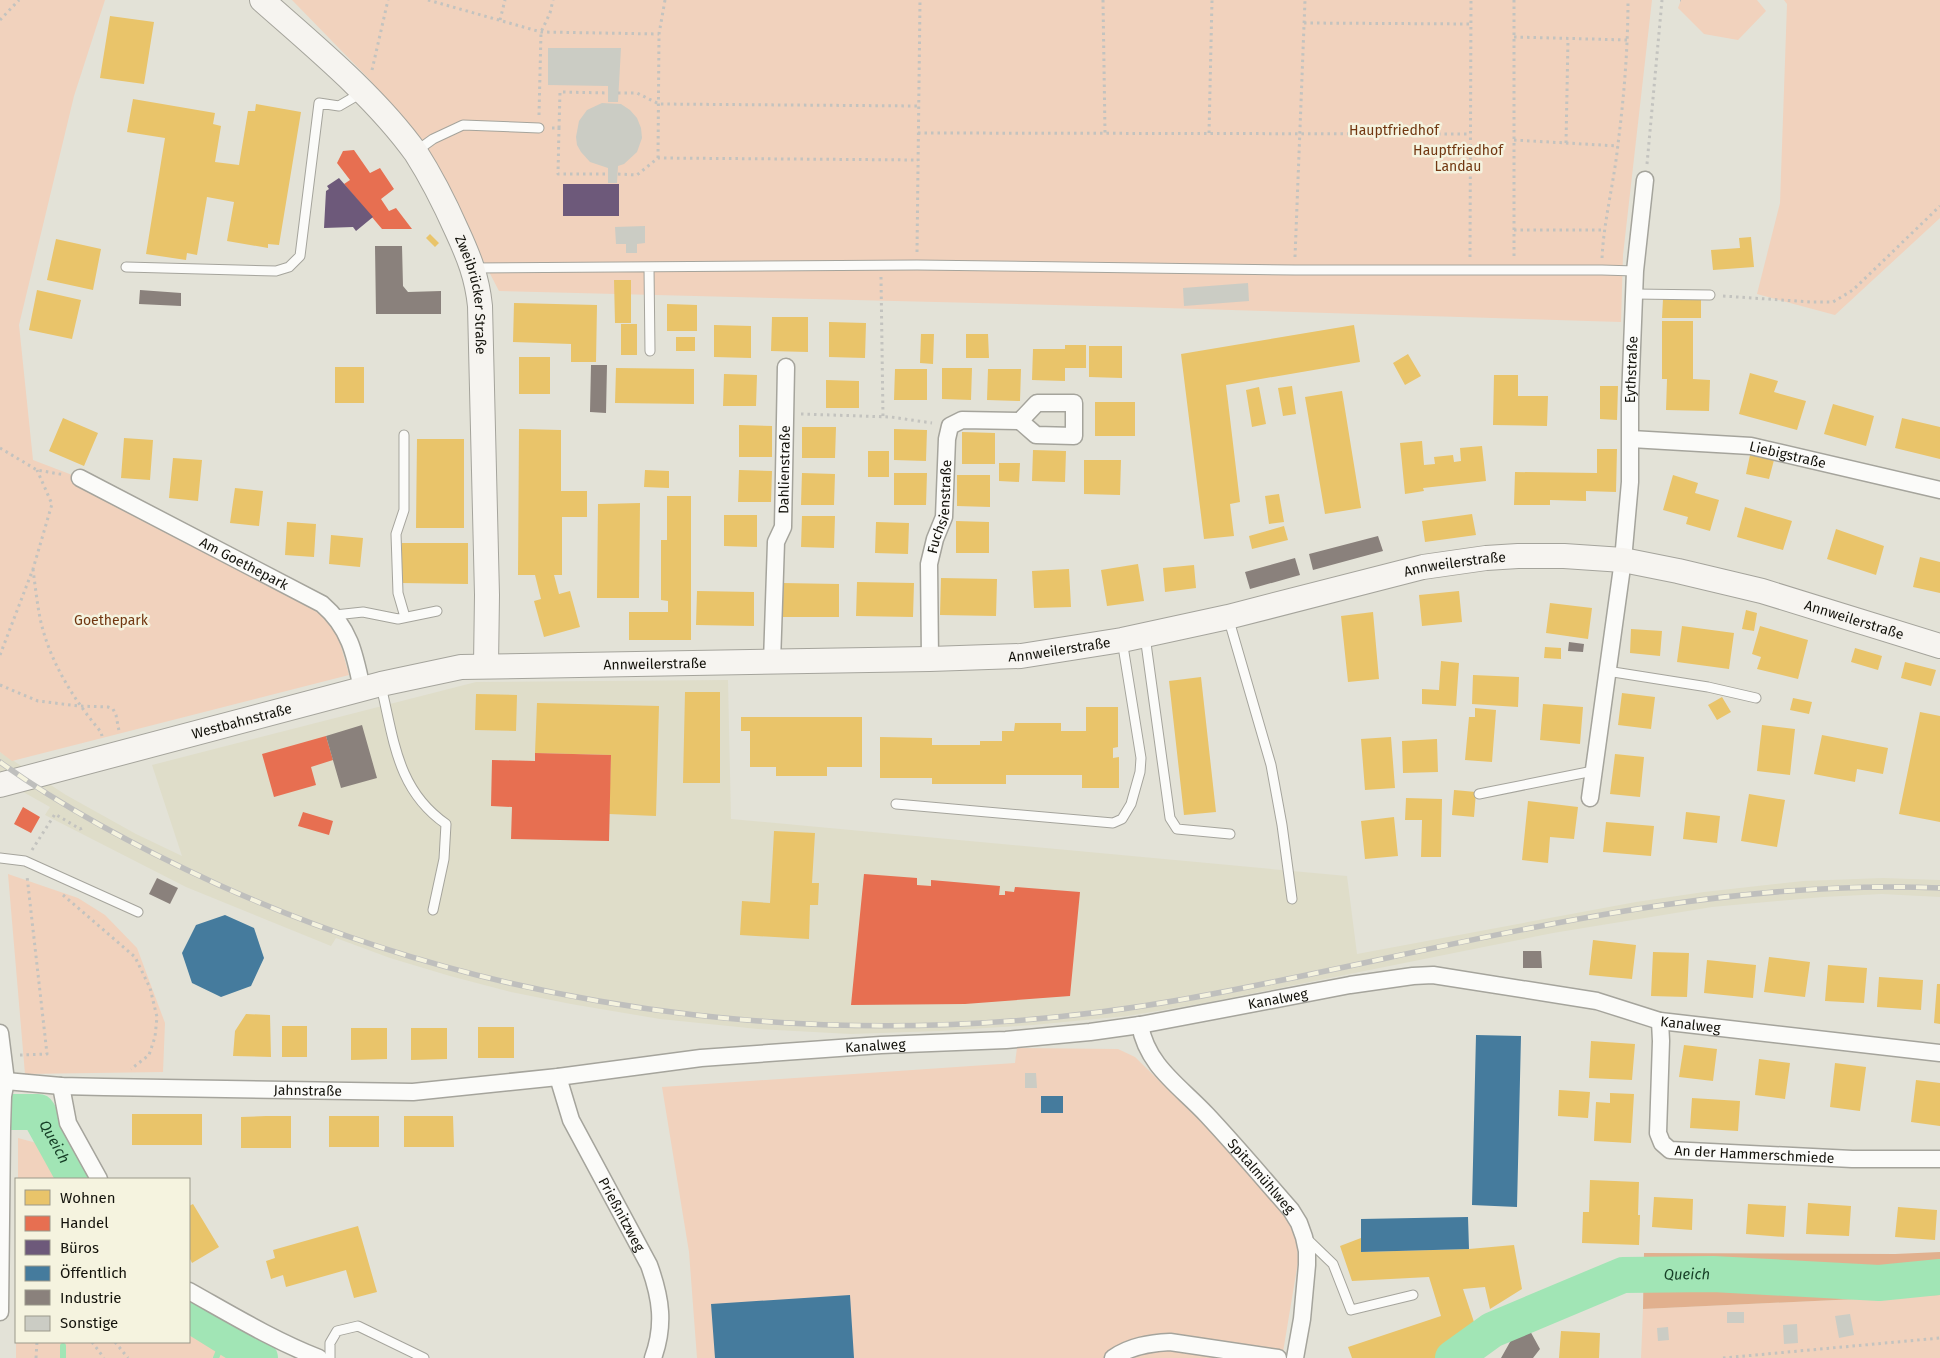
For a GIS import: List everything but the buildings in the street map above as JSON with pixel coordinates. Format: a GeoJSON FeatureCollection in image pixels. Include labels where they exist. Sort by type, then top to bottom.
{"type":"FeatureCollection","features":[{"type":"Feature","properties":{"kind":"street","name":"Zweibrücker Straße"},"geometry":{"type":"LineString","coordinates":[[262,0],[363,92],[415,152],[446,205],[473,268],[479,296],[481,333],[488,595],[486,665]]}},
{"type":"Feature","properties":{"kind":"street","name":"Eythstraße"},"geometry":{"type":"LineString","coordinates":[[1622,560],[1630,482],[1630,399],[1635,271],[1646,180]]}},
{"type":"Feature","properties":{"kind":"street","name":"Dahlienstraße"},"geometry":{"type":"LineString","coordinates":[[772,662],[776,542],[784,527],[786,367]]}},
{"type":"Feature","properties":{"kind":"street"},"geometry":{"type":"LineString","coordinates":[[950,426],[962,420],[1020,421]]}},
{"type":"Feature","properties":{"kind":"street","name":"Fuchsienstraße"},"geometry":{"type":"LineString","coordinates":[[930,659],[929,564],[935,539],[944,517],[947,440],[950,426]]}},
{"type":"Feature","properties":{"kind":"street","name":"Liebigstraße"},"geometry":{"type":"LineString","coordinates":[[1631,439],[1751,446],[1940,490]]}},
{"type":"Feature","properties":{"kind":"street","name":"Am Goethepark"},"geometry":{"type":"LineString","coordinates":[[80,478],[322,604],[335,615],[348,637],[372,687]]}},
{"type":"Feature","properties":{"kind":"street","name":"Annweilerstraße"},"geometry":{"type":"LineString","coordinates":[[486,665],[772,662],[1021,656],[1122,640],[1228,617],[1394,574],[1445,564],[1518,556],[1564,556],[1622,560],[1678,571],[1762,591],[1940,646]]}},
{"type":"Feature","properties":{"kind":"street"},"geometry":{"type":"LineString","coordinates":[[1590,798],[1622,560]]}},
{"type":"Feature","properties":{"kind":"street","name":"Westbahnstraße"},"geometry":{"type":"LineString","coordinates":[[0,785],[440,670],[486,665]]}},
{"type":"Feature","properties":{"kind":"street","name":"Kanalweg"},"geometry":{"type":"LineString","coordinates":[[609,1069],[790,1050],[1006,1040],[1090,1032],[1140,1025],[1350,985],[1433,975],[1596,1001],[1660,1021],[1940,1053]]}},
{"type":"Feature","properties":{"kind":"street","name":"An der Hammerschmiede"},"geometry":{"type":"LineString","coordinates":[[1660,1021],[1658,1133],[1662,1143],[1670,1150],[1852,1159],[1940,1159]]}},
{"type":"Feature","properties":{"kind":"street","name":"Spitalmühlweg"},"geometry":{"type":"LineString","coordinates":[[1140,1025],[1145,1046],[1157,1065],[1207,1114],[1291,1210],[1299,1223],[1307,1251],[1307,1265],[1302,1319],[1295,1358]]}},
{"type":"Feature","properties":{"kind":"street"},"geometry":{"type":"LineString","coordinates":[[0,1033],[6,1081],[3,1096],[2,1128],[0,1312]]}},
{"type":"Feature","properties":{"kind":"street","name":"Jahnstraße"},"geometry":{"type":"LineString","coordinates":[[6,1081],[61,1086],[413,1092],[558,1077],[609,1069]]}},
{"type":"Feature","properties":{"kind":"street","name":"Prießnitzweg"},"geometry":{"type":"LineString","coordinates":[[558,1077],[571,1120],[649,1266],[656,1283],[660,1298],[661,1321],[659,1339],[653,1358]]}},
{"type":"Feature","properties":{"kind":"street"},"geometry":{"type":"LineString","coordinates":[[61,1086],[68,1123],[98,1178]]}},
{"type":"Feature","properties":{"kind":"street"},"geometry":{"type":"LineString","coordinates":[[190,1292],[260,1332],[320,1358]]}},
{"type":"Feature","properties":{"kind":"street"},"geometry":{"type":"LineString","coordinates":[[1113,1358],[1137,1346],[1170,1342],[1278,1358]]}},
{"type":"Feature","properties":{"kind":"lane"},"geometry":{"type":"LineString","coordinates":[[126,267],[276,271],[288,268],[300,256],[319,104],[339,106],[363,92]]}},
{"type":"Feature","properties":{"kind":"lane"},"geometry":{"type":"LineString","coordinates":[[415,152],[434,139],[463,126],[539,128]]}},
{"type":"Feature","properties":{"kind":"lane"},"geometry":{"type":"LineString","coordinates":[[473,268],[917,265],[1295,270],[1470,269],[1635,271]]}},
{"type":"Feature","properties":{"kind":"lane"},"geometry":{"type":"LineString","coordinates":[[649,268],[650,351]]}},
{"type":"Feature","properties":{"kind":"lane"},"geometry":{"type":"LineString","coordinates":[[1634,294],[1710,295]]}},
{"type":"Feature","properties":{"kind":"lane"},"geometry":{"type":"LineString","coordinates":[[404,435],[404,510],[396,534],[398,594],[406,617]]}},
{"type":"Feature","properties":{"kind":"lane"},"geometry":{"type":"LineString","coordinates":[[335,615],[362,612],[398,619],[437,611]]}},
{"type":"Feature","properties":{"kind":"lane"},"geometry":{"type":"LineString","coordinates":[[1228,617],[1271,765],[1282,825],[1292,899]]}},
{"type":"Feature","properties":{"kind":"lane"},"geometry":{"type":"LineString","coordinates":[[1145,635],[1170,818],[1177,829],[1230,834]]}},
{"type":"Feature","properties":{"kind":"lane"},"geometry":{"type":"LineString","coordinates":[[896,804],[1113,823],[1122,820],[1131,804],[1138,782],[1140,758],[1122,640]]}},
{"type":"Feature","properties":{"kind":"lane"},"geometry":{"type":"LineString","coordinates":[[1607,671],[1708,687],[1756,698]]}},
{"type":"Feature","properties":{"kind":"lane"},"geometry":{"type":"LineString","coordinates":[[372,687],[405,777],[421,802],[434,816],[446,824],[444,859],[432,910]]}},
{"type":"Feature","properties":{"kind":"lane"},"geometry":{"type":"LineString","coordinates":[[1479,794],[1593,771]]}},
{"type":"Feature","properties":{"kind":"lane"},"geometry":{"type":"LineString","coordinates":[[0,858],[25,861],[138,912]]}},
{"type":"Feature","properties":{"kind":"lane"},"geometry":{"type":"LineString","coordinates":[[1304,1236],[1333,1264],[1351,1310],[1413,1295]]}},
{"type":"Feature","properties":{"kind":"lane"},"geometry":{"type":"LineString","coordinates":[[330,1358],[330,1343],[337,1331],[358,1326],[424,1358]]}},
{"type":"Feature","properties":{"kind":"path"},"geometry":{"type":"LineString","coordinates":[[0,20],[19,0]]}},
{"type":"Feature","properties":{"kind":"path"},"geometry":{"type":"LineString","coordinates":[[363,92],[370,80],[388,0]]}},
{"type":"Feature","properties":{"kind":"path"},"geometry":{"type":"LineString","coordinates":[[428,0],[541,32],[659,34]]}},
{"type":"Feature","properties":{"kind":"path"},"geometry":{"type":"LineString","coordinates":[[500,20],[505,0]]}},
{"type":"Feature","properties":{"kind":"path"},"geometry":{"type":"LineString","coordinates":[[553,0],[550,13],[541,32],[539,128],[559,128]]}},
{"type":"Feature","properties":{"kind":"path"},"geometry":{"type":"LineString","coordinates":[[658,158],[659,34],[665,0]]}},
{"type":"Feature","properties":{"kind":"path"},"geometry":{"type":"LineString","coordinates":[[917,265],[920,0]]}},
{"type":"Feature","properties":{"kind":"path"},"geometry":{"type":"LineString","coordinates":[[1102,0],[1105,133]]}},
{"type":"Feature","properties":{"kind":"path"},"geometry":{"type":"LineString","coordinates":[[1208,133],[1212,0]]}},
{"type":"Feature","properties":{"kind":"path"},"geometry":{"type":"LineString","coordinates":[[1295,270],[1304,0]]}},
{"type":"Feature","properties":{"kind":"path"},"geometry":{"type":"LineString","coordinates":[[1470,269],[1471,0]]}},
{"type":"Feature","properties":{"kind":"path"},"geometry":{"type":"LineString","coordinates":[[1514,0],[1514,270]]}},
{"type":"Feature","properties":{"kind":"path"},"geometry":{"type":"LineString","coordinates":[[1602,270],[1603,230],[1618,146],[1628,40],[1628,0]]}},
{"type":"Feature","properties":{"kind":"path"},"geometry":{"type":"LineString","coordinates":[[1646,180],[1662,0]]}},
{"type":"Feature","properties":{"kind":"path"},"geometry":{"type":"LineString","coordinates":[[1304,23],[1471,24]]}},
{"type":"Feature","properties":{"kind":"path"},"geometry":{"type":"LineString","coordinates":[[1514,37],[1628,40]]}},
{"type":"Feature","properties":{"kind":"path"},"geometry":{"type":"LineString","coordinates":[[1566,143],[1568,39]]}},
{"type":"Feature","properties":{"kind":"path"},"geometry":{"type":"LineString","coordinates":[[608,93],[560,92],[558,174],[608,174]]}},
{"type":"Feature","properties":{"kind":"path"},"geometry":{"type":"LineString","coordinates":[[618,92],[637,93],[658,104],[918,106]]}},
{"type":"Feature","properties":{"kind":"path"},"geometry":{"type":"LineString","coordinates":[[918,133],[1470,134]]}},
{"type":"Feature","properties":{"kind":"path"},"geometry":{"type":"LineString","coordinates":[[1514,140],[1618,146]]}},
{"type":"Feature","properties":{"kind":"path"},"geometry":{"type":"LineString","coordinates":[[618,174],[637,175],[658,158],[918,160]]}},
{"type":"Feature","properties":{"kind":"path"},"geometry":{"type":"LineString","coordinates":[[1710,295],[1834,302],[1853,290],[1940,206]]}},
{"type":"Feature","properties":{"kind":"path"},"geometry":{"type":"LineString","coordinates":[[1514,230],[1603,230]]}},
{"type":"Feature","properties":{"kind":"path"},"geometry":{"type":"LineString","coordinates":[[881,265],[883,417]]}},
{"type":"Feature","properties":{"kind":"path"},"geometry":{"type":"LineString","coordinates":[[785,413],[883,417],[950,426]]}},
{"type":"Feature","properties":{"kind":"path"},"geometry":{"type":"LineString","coordinates":[[0,449],[37,470],[80,478]]}},
{"type":"Feature","properties":{"kind":"path"},"geometry":{"type":"LineString","coordinates":[[0,655],[33,569],[52,504],[37,470]]}},
{"type":"Feature","properties":{"kind":"path"},"geometry":{"type":"LineString","coordinates":[[33,569],[40,620],[54,661],[79,706],[101,732],[114,754]]}},
{"type":"Feature","properties":{"kind":"path"},"geometry":{"type":"LineString","coordinates":[[0,685],[38,701],[79,706],[108,706],[113,709],[114,754]]}},
{"type":"Feature","properties":{"kind":"path"},"geometry":{"type":"LineString","coordinates":[[26,1055],[46,1054],[25,861],[55,814],[80,829],[84,827]]}},
{"type":"Feature","properties":{"kind":"path"},"geometry":{"type":"LineString","coordinates":[[45,870],[60,892],[135,957],[150,988],[157,1017],[155,1037],[149,1055],[127,1071]]}},
{"type":"Feature","properties":{"kind":"path"},"geometry":{"type":"LineString","coordinates":[[1724,1358],[1940,1338]]}},
{"type":"Feature","properties":{"kind":"path"},"geometry":{"type":"LineString","coordinates":[[36,1358],[37,1343]]}},
{"type":"Feature","properties":{"kind":"path"},"geometry":{"type":"LineString","coordinates":[[93,1343],[104,1358]]}},
{"type":"Feature","properties":{"kind":"path"},"geometry":{"type":"LineString","coordinates":[[116,1343],[128,1358]]}},
{"type":"Feature","properties":{"kind":"shaded area"},"geometry":{"type":"Polygon","coordinates":[[[728,680],[731,819],[1347,876],[1357,954],[1636,902],[1803,881],[1883,878],[1940,880],[1940,897],[1882,894],[1823,897],[1712,907],[1553,933],[1205,1003],[1127,1016],[939,1031],[851,1034],[758,1029],[660,1019],[571,1004],[511,992],[450,976],[390,958],[336,938],[331,946],[186,887],[45,815],[50,807],[0,779],[0,752],[66,795],[136,834],[182,856],[152,765],[476,682],[728,680]]]}},
{"type":"Feature","properties":{"kind":"shaded area"},"geometry":{"type":"Polygon","coordinates":[[[1940,1252],[1940,1295],[1643,1309],[1644,1253],[1895,1254],[1940,1252]]]}},
{"type":"Feature","properties":{"kind":"green space","name":"Goethepark"},"geometry":{"type":"Polygon","coordinates":[[[0,0],[105,0],[74,96],[19,325],[33,460],[80,478],[232,558],[326,618],[339,639],[349,675],[12,761],[0,752],[0,0]]]}},
{"type":"Feature","properties":{"kind":"green space","name":"Hauptfriedhof Landau"},"geometry":{"type":"Polygon","coordinates":[[[292,0],[1652,0],[1623,255],[1621,322],[1133,307],[499,291],[430,158],[370,80],[292,0]]]}},
{"type":"Feature","properties":{"kind":"green space"},"geometry":{"type":"Polygon","coordinates":[[[1681,0],[1757,0],[1766,11],[1738,40],[1704,34],[1678,8],[1681,0]]]}},
{"type":"Feature","properties":{"kind":"green space"},"geometry":{"type":"Polygon","coordinates":[[[1784,0],[1940,0],[1940,218],[1835,315],[1757,294],[1780,203],[1787,4],[1784,0]]]}},
{"type":"Feature","properties":{"kind":"green space"},"geometry":{"type":"Polygon","coordinates":[[[8,874],[78,898],[105,915],[137,948],[165,1023],[163,1072],[25,1074],[8,874]]]}},
{"type":"Feature","properties":{"kind":"green space"},"geometry":{"type":"Polygon","coordinates":[[[1017,1048],[1118,1049],[1135,1057],[1255,1175],[1296,1224],[1298,1262],[1282,1358],[697,1358],[689,1252],[662,1087],[1015,1063],[1017,1048]]]}},
{"type":"Feature","properties":{"kind":"green space"},"geometry":{"type":"Polygon","coordinates":[[[18,1138],[44,1145],[62,1178],[18,1178],[18,1138]]]}},
{"type":"Feature","properties":{"kind":"green space"},"geometry":{"type":"Polygon","coordinates":[[[1940,1295],[1940,1358],[1641,1358],[1643,1309],[1940,1295]]]}},
{"type":"Feature","properties":{"kind":"green space"},"geometry":{"type":"Polygon","coordinates":[[[190,1328],[245,1358],[16,1358],[16,1343],[190,1343],[190,1328]]]}},
{"type":"Feature","properties":{"kind":"waterway","name":"Queich"},"geometry":{"type":"LineString","coordinates":[[0,1112],[38,1112],[74,1178]]}},
{"type":"Feature","properties":{"kind":"waterway","name":"Queich"},"geometry":{"type":"LineString","coordinates":[[1453,1358],[1492,1330],[1623,1275],[1713,1274],[1879,1283],[1940,1277]]}},
{"type":"Feature","properties":{"kind":"waterway","name":"Queich"},"geometry":{"type":"LineString","coordinates":[[190,1315],[260,1358]]}},
{"type":"Feature","properties":{"kind":"waterway"},"geometry":{"type":"LineString","coordinates":[[216,1358],[225,1336]]}},
{"type":"Feature","properties":{"kind":"waterway"},"geometry":{"type":"LineString","coordinates":[[63,1346],[63,1358]]}},
{"type":"Feature","properties":{"kind":"railway"},"geometry":{"type":"LineString","coordinates":[[0,762],[52,797],[106,829],[162,858],[219,885],[334,931],[452,968],[572,996],[693,1015],[816,1024],[939,1025],[1063,1016],[1185,999],[1560,922],[1654,906],[1749,894],[1844,888],[1940,888]]}},
{"type":"Feature","properties":{"kind":"park label","name":"Hauptfriedhof"},"geometry":{"type":"Point","coordinates":[1394,130]}}]}
